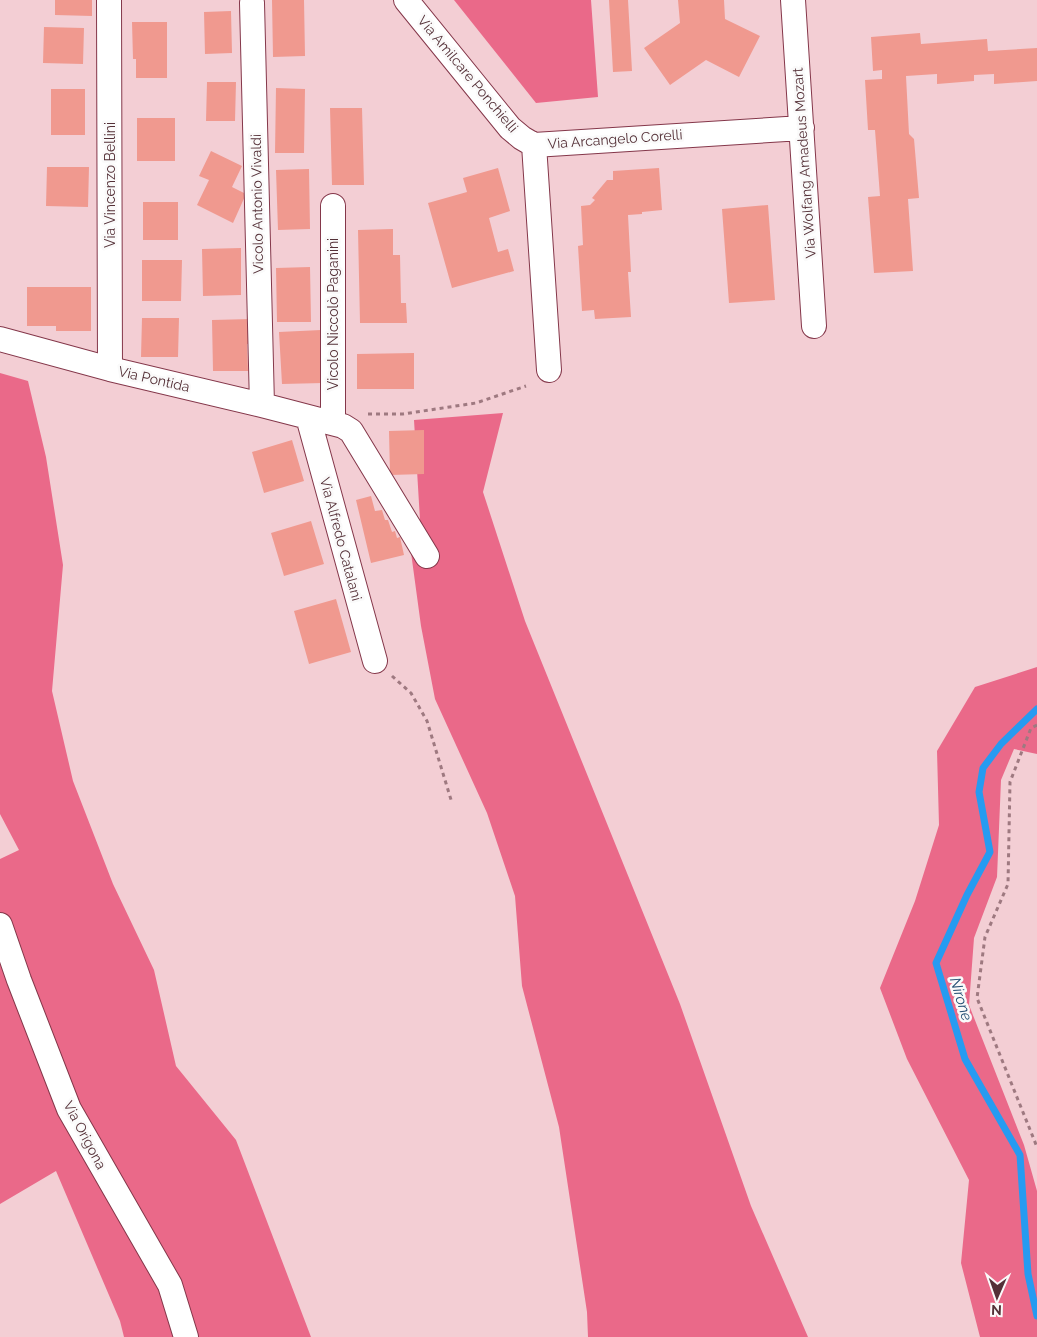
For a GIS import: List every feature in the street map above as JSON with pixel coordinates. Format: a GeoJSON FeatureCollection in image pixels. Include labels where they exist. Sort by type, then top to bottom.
{"type":"FeatureCollection","features":[{"type":"Feature","properties":{"kind":"street","name":"Via Vincenzo Bellini"},"geometry":{"type":"LineString","coordinates":[[109,0],[110,369]]}},
{"type":"Feature","properties":{"kind":"street","name":"Via Amilcare Ponchielli"},"geometry":{"type":"LineString","coordinates":[[406,0],[510,128],[522,138],[534,144]]}},
{"type":"Feature","properties":{"kind":"street","name":"Via Wolfang Amadeus Mozart"},"geometry":{"type":"LineString","coordinates":[[793,0],[814,326]]}},
{"type":"Feature","properties":{"kind":"street","name":"Vicolo Antonio Vivaldi"},"geometry":{"type":"LineString","coordinates":[[252,3],[262,405]]}},
{"type":"Feature","properties":{"kind":"street","name":"Via Arcangelo Corelli"},"geometry":{"type":"LineString","coordinates":[[549,370],[534,144],[802,128]]}},
{"type":"Feature","properties":{"kind":"street","name":"Vicolo Niccolò Paganini"},"geometry":{"type":"LineString","coordinates":[[333,206],[333,418]]}},
{"type":"Feature","properties":{"kind":"street","name":"Via Pontida"},"geometry":{"type":"LineString","coordinates":[[0,340],[110,369],[308,416],[333,418]]}},
{"type":"Feature","properties":{"kind":"street","name":"Via Alfredo Catalani"},"geometry":{"type":"LineString","coordinates":[[308,416],[375,661]]}},
{"type":"Feature","properties":{"kind":"street"},"geometry":{"type":"LineString","coordinates":[[333,418],[350,431],[427,556]]}},
{"type":"Feature","properties":{"kind":"street","name":"Via Origona"},"geometry":{"type":"LineString","coordinates":[[0,925],[19,980],[69,1109],[170,1285],[186,1337]]}},
{"type":"Feature","properties":{"kind":"path"},"geometry":{"type":"LineString","coordinates":[[333,418],[403,414],[476,403],[526,386]]}},
{"type":"Feature","properties":{"kind":"path"},"geometry":{"type":"LineString","coordinates":[[375,661],[411,693],[427,721],[452,804]]}},
{"type":"Feature","properties":{"kind":"path"},"geometry":{"type":"LineString","coordinates":[[1037,725],[1031,728],[1010,782],[1008,884],[985,937],[977,998],[1037,1147]]}},
{"type":"Feature","properties":{"kind":"shaded area"},"geometry":{"type":"Polygon","coordinates":[[[454,0],[591,0],[598,97],[536,103],[454,0]]]}},
{"type":"Feature","properties":{"kind":"shaded area"},"geometry":{"type":"Polygon","coordinates":[[[0,373],[28,381],[46,457],[63,565],[52,691],[73,781],[113,884],[154,970],[176,1066],[236,1140],[311,1337],[124,1337],[120,1321],[56,1171],[0,1204],[0,859],[19,850],[0,814],[0,373]]]}},
{"type":"Feature","properties":{"kind":"shaded area"},"geometry":{"type":"Polygon","coordinates":[[[503,413],[483,492],[525,621],[680,1004],[751,1206],[808,1337],[588,1337],[587,1312],[559,1127],[522,986],[515,896],[487,813],[435,699],[421,626],[407,523],[420,520],[414,420],[503,413]]]}},
{"type":"Feature","properties":{"kind":"shaded area"},"geometry":{"type":"Polygon","coordinates":[[[1037,667],[1037,754],[1014,749],[1001,780],[997,877],[974,938],[969,1005],[1024,1145],[1037,1191],[1037,1337],[980,1337],[961,1263],[969,1180],[907,1059],[880,988],[915,901],[939,825],[937,751],[975,687],[1037,667]]]}},
{"type":"Feature","properties":{"kind":"building"},"geometry":{"type":"Polygon","coordinates":[[[55,0],[92,0],[92,16],[55,15],[55,0]]]}},
{"type":"Feature","properties":{"kind":"building"},"geometry":{"type":"Polygon","coordinates":[[[272,0],[304,0],[305,56],[273,57],[272,0]]]}},
{"type":"Feature","properties":{"kind":"building"},"geometry":{"type":"Polygon","coordinates":[[[609,0],[628,0],[632,71],[613,72],[609,0]]]}},
{"type":"Feature","properties":{"kind":"building"},"geometry":{"type":"Polygon","coordinates":[[[678,0],[724,0],[725,19],[760,36],[739,77],[706,60],[670,85],[644,48],[680,23],[678,0]]]}},
{"type":"Feature","properties":{"kind":"building"},"geometry":{"type":"Polygon","coordinates":[[[231,11],[232,53],[205,54],[204,12],[231,11]]]}},
{"type":"Feature","properties":{"kind":"building"},"geometry":{"type":"Polygon","coordinates":[[[132,22],[167,22],[167,78],[136,78],[136,59],[133,59],[132,22]]]}},
{"type":"Feature","properties":{"kind":"building"},"geometry":{"type":"Polygon","coordinates":[[[44,27],[84,28],[83,64],[43,63],[44,27]]]}},
{"type":"Feature","properties":{"kind":"building"},"geometry":{"type":"Polygon","coordinates":[[[920,33],[921,44],[987,39],[988,51],[1037,48],[1037,81],[994,84],[994,74],[974,75],[974,81],[937,84],[937,74],[906,76],[909,134],[914,139],[919,198],[908,199],[913,271],[874,273],[868,197],[880,196],[875,130],[868,130],[865,80],[882,79],[882,70],[873,71],[871,37],[920,33]]]}},
{"type":"Feature","properties":{"kind":"building"},"geometry":{"type":"Polygon","coordinates":[[[207,82],[236,82],[235,121],[206,121],[207,82]]]}},
{"type":"Feature","properties":{"kind":"building"},"geometry":{"type":"Polygon","coordinates":[[[276,88],[305,89],[304,153],[275,153],[276,88]]]}},
{"type":"Feature","properties":{"kind":"building"},"geometry":{"type":"Polygon","coordinates":[[[51,89],[85,89],[85,135],[51,135],[51,89]]]}},
{"type":"Feature","properties":{"kind":"building"},"geometry":{"type":"Polygon","coordinates":[[[330,108],[362,108],[364,185],[332,185],[330,108]]]}},
{"type":"Feature","properties":{"kind":"building"},"geometry":{"type":"Polygon","coordinates":[[[137,118],[175,118],[175,161],[137,161],[137,118]]]}},
{"type":"Feature","properties":{"kind":"building"},"geometry":{"type":"Polygon","coordinates":[[[211,151],[242,166],[232,187],[246,194],[233,223],[197,205],[209,180],[199,176],[211,151]]]}},
{"type":"Feature","properties":{"kind":"building"},"geometry":{"type":"Polygon","coordinates":[[[47,167],[89,167],[88,207],[46,206],[47,167]]]}},
{"type":"Feature","properties":{"kind":"building"},"geometry":{"type":"Polygon","coordinates":[[[498,168],[510,211],[489,218],[498,252],[508,249],[514,271],[452,288],[428,203],[467,192],[463,178],[498,168]]]}},
{"type":"Feature","properties":{"kind":"building"},"geometry":{"type":"Polygon","coordinates":[[[659,168],[662,210],[628,215],[631,272],[628,272],[631,317],[595,319],[594,310],[582,311],[578,246],[583,245],[581,206],[590,205],[595,200],[592,198],[607,180],[613,180],[613,171],[659,168]]]}},
{"type":"Feature","properties":{"kind":"building"},"geometry":{"type":"Polygon","coordinates":[[[309,169],[310,229],[278,230],[276,170],[309,169]]]}},
{"type":"Feature","properties":{"kind":"building"},"geometry":{"type":"Polygon","coordinates":[[[143,202],[178,202],[178,240],[143,240],[143,202]]]}},
{"type":"Feature","properties":{"kind":"building"},"geometry":{"type":"Polygon","coordinates":[[[768,205],[775,300],[729,303],[722,209],[768,205]]]}},
{"type":"Feature","properties":{"kind":"building"},"geometry":{"type":"Polygon","coordinates":[[[393,229],[393,255],[400,255],[401,303],[406,303],[407,323],[360,323],[358,230],[393,229]]]}},
{"type":"Feature","properties":{"kind":"building"},"geometry":{"type":"Polygon","coordinates":[[[241,248],[241,295],[203,296],[202,249],[241,248]]]}},
{"type":"Feature","properties":{"kind":"building"},"geometry":{"type":"Polygon","coordinates":[[[142,260],[182,260],[181,301],[142,301],[142,260]]]}},
{"type":"Feature","properties":{"kind":"building"},"geometry":{"type":"Polygon","coordinates":[[[310,267],[311,322],[277,322],[276,268],[310,267]]]}},
{"type":"Feature","properties":{"kind":"building"},"geometry":{"type":"Polygon","coordinates":[[[27,287],[91,287],[91,331],[56,331],[56,326],[27,326],[27,287]]]}},
{"type":"Feature","properties":{"kind":"building"},"geometry":{"type":"Polygon","coordinates":[[[142,318],[179,318],[178,357],[141,357],[142,318]]]}},
{"type":"Feature","properties":{"kind":"building"},"geometry":{"type":"Polygon","coordinates":[[[251,319],[251,344],[247,344],[248,371],[213,371],[212,320],[251,319]]]}},
{"type":"Feature","properties":{"kind":"building"},"geometry":{"type":"Polygon","coordinates":[[[321,330],[323,383],[282,384],[279,332],[321,330]]]}},
{"type":"Feature","properties":{"kind":"building"},"geometry":{"type":"Polygon","coordinates":[[[414,353],[414,389],[357,389],[357,354],[414,353]]]}},
{"type":"Feature","properties":{"kind":"building"},"geometry":{"type":"Polygon","coordinates":[[[424,430],[424,474],[390,475],[389,431],[424,430]]]}},
{"type":"Feature","properties":{"kind":"building"},"geometry":{"type":"Polygon","coordinates":[[[292,440],[304,481],[264,493],[252,452],[292,440]]]}},
{"type":"Feature","properties":{"kind":"building"},"geometry":{"type":"Polygon","coordinates":[[[371,496],[375,511],[382,510],[392,532],[395,531],[397,538],[400,537],[404,555],[371,563],[356,500],[371,496]]]}},
{"type":"Feature","properties":{"kind":"building"},"geometry":{"type":"Polygon","coordinates":[[[311,521],[324,564],[284,576],[271,533],[311,521]]]}},
{"type":"Feature","properties":{"kind":"building"},"geometry":{"type":"Polygon","coordinates":[[[336,599],[351,652],[309,664],[294,611],[336,599]]]}},
{"type":"Feature","properties":{"kind":"waterway","name":"Nirone"},"geometry":{"type":"LineString","coordinates":[[1037,709],[1001,744],[983,768],[979,792],[990,852],[967,895],[936,963],[965,1059],[1020,1155],[1028,1274],[1037,1316]]}}]}
